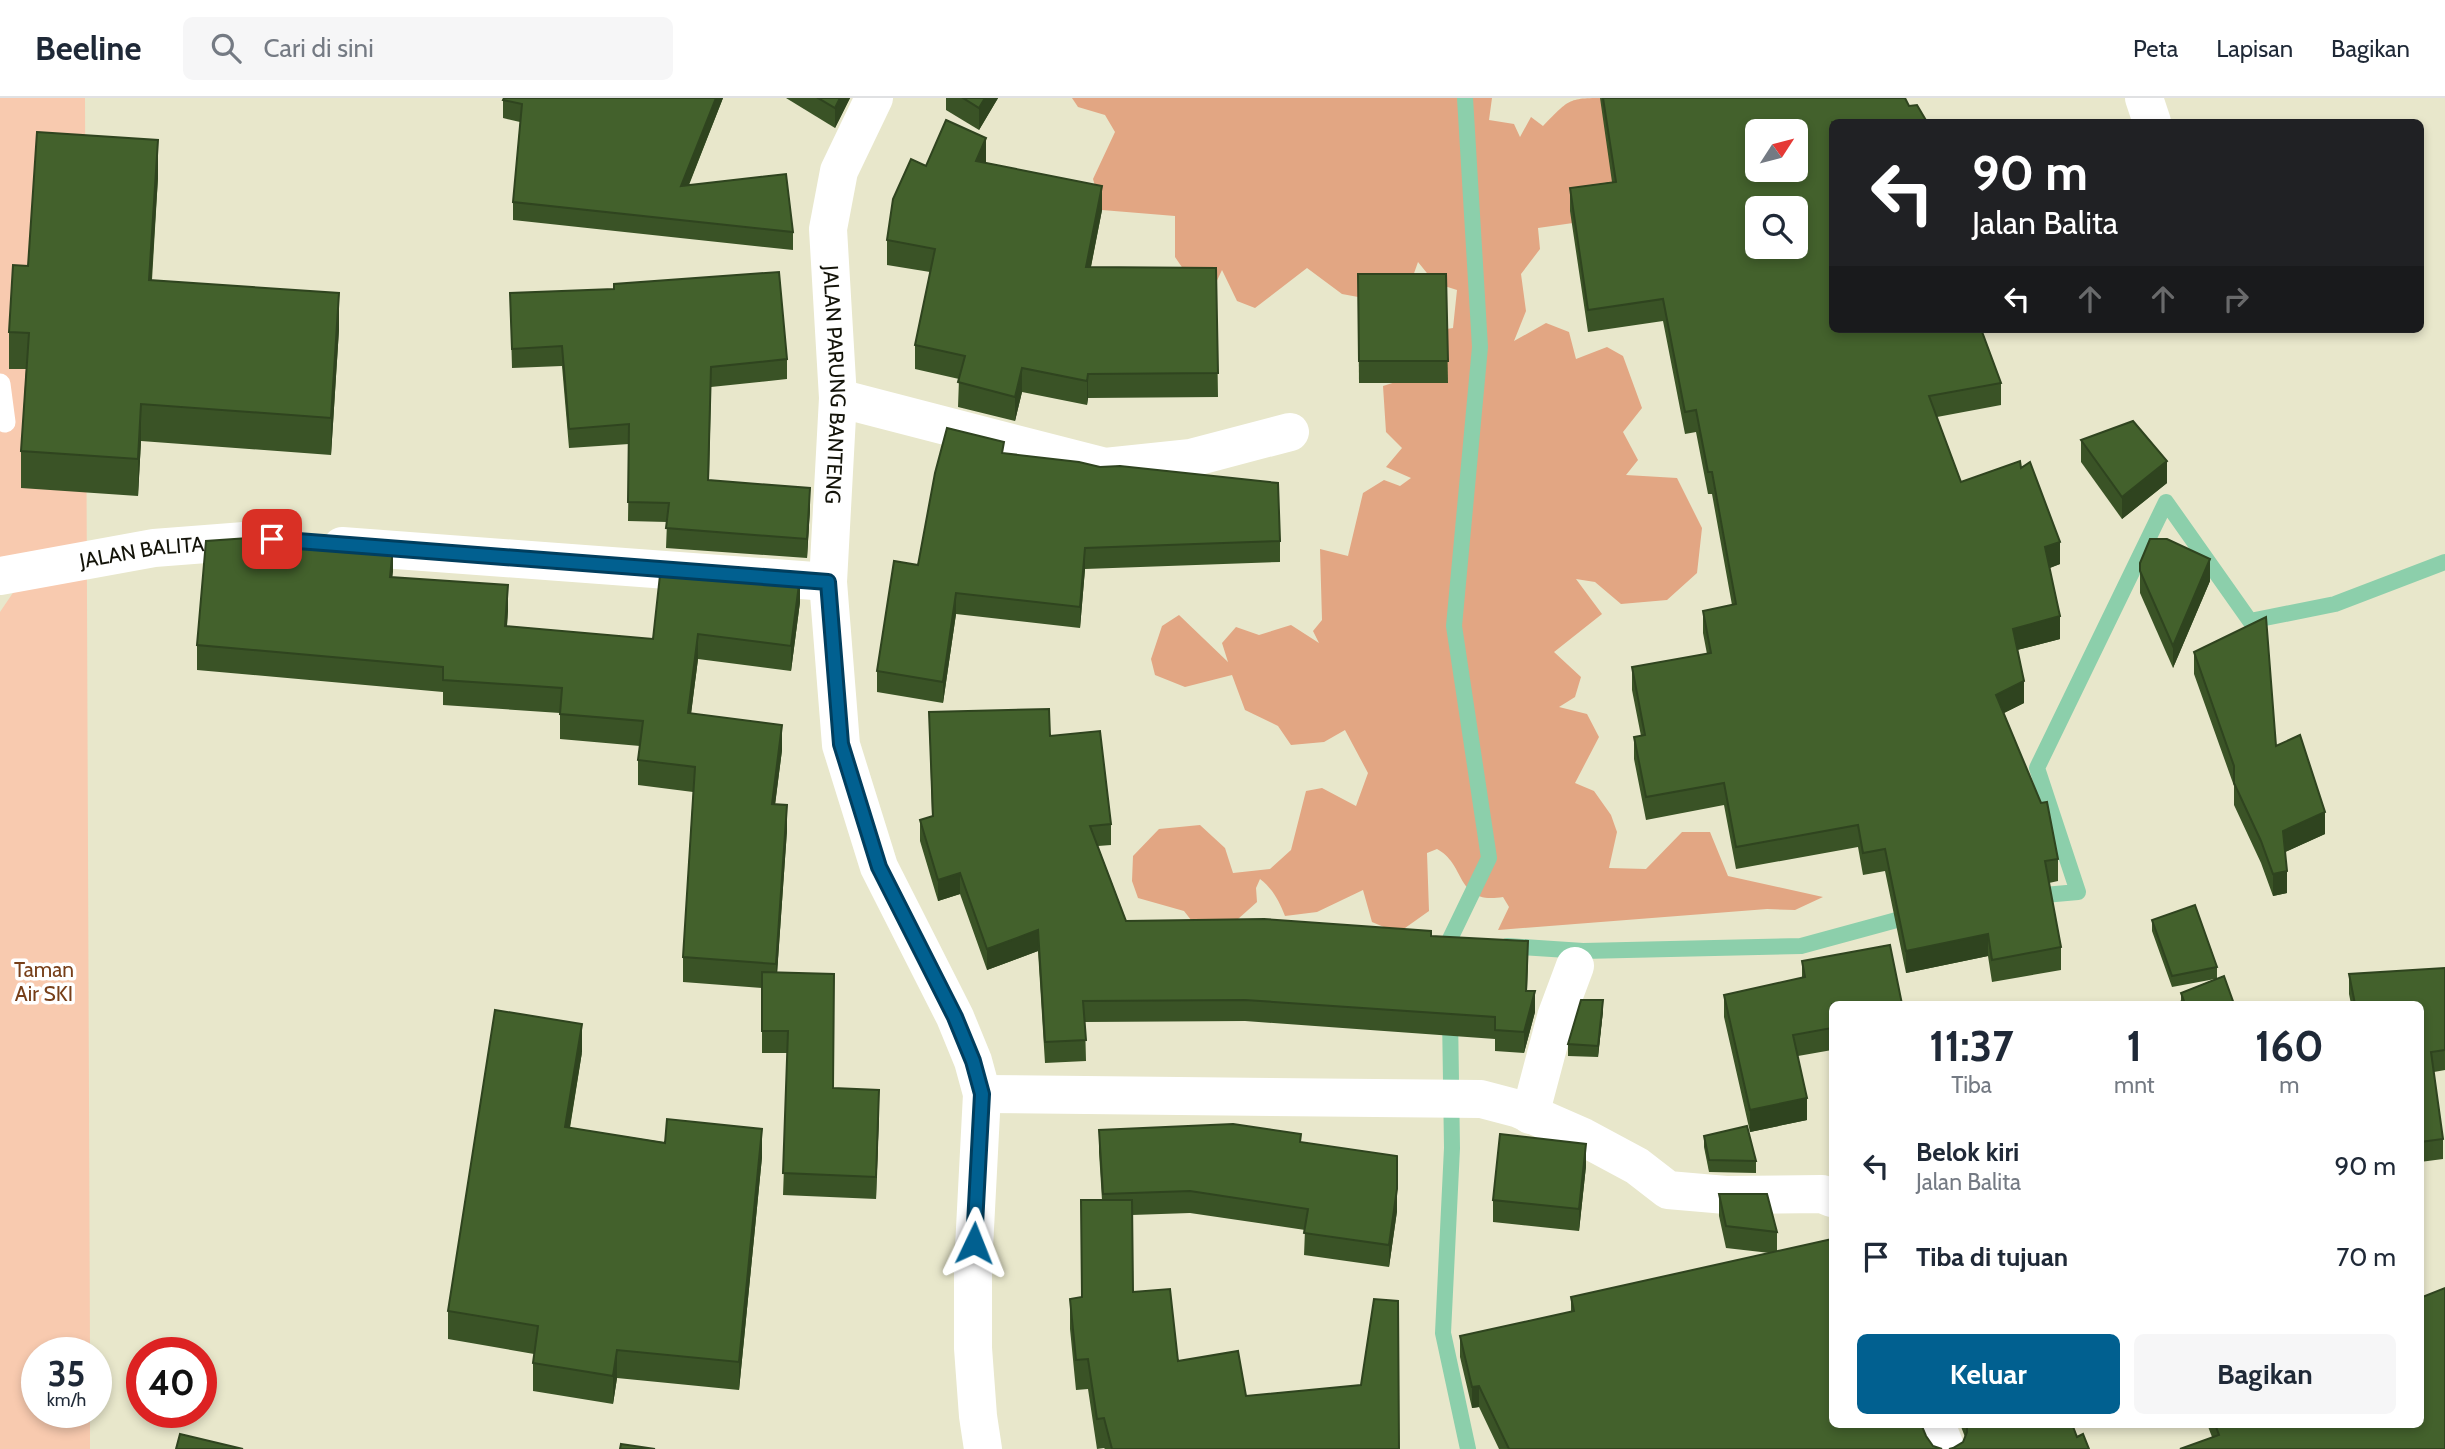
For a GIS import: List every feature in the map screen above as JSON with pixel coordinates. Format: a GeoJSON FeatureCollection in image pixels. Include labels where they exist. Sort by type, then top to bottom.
{"type":"FeatureCollection","features":[{"type":"Feature","properties":{"kind":"street","name":"JALAN PARUNG BANTENG"},"geometry":{"type":"LineString","coordinates":[[874,98],[839,171],[828,229],[838,398],[828,582],[841,744],[879,867],[955,1017],[973,1061],[982,1094],[972,1267],[973,1348],[983,1449]]}},
{"type":"Feature","properties":{"kind":"street"},"geometry":{"type":"LineString","coordinates":[[2144,98],[2151,119]]}},
{"type":"Feature","properties":{"kind":"street"},"geometry":{"type":"LineString","coordinates":[[838,398],[1105,467],[1191,458],[1290,432]]}},
{"type":"Feature","properties":{"kind":"street","name":"JALAN BALITA"},"geometry":{"type":"LineString","coordinates":[[0,576],[154,548],[272,539],[828,582]]}},
{"type":"Feature","properties":{"kind":"street"},"geometry":{"type":"LineString","coordinates":[[1530,1115],[1556,1017],[1575,966]]}},
{"type":"Feature","properties":{"kind":"street"},"geometry":{"type":"LineString","coordinates":[[982,1094],[1481,1099],[1519,1109],[1583,1137],[1637,1166],[1668,1190],[1726,1195],[1822,1194],[1829,1197]]}},
{"type":"Feature","properties":{"kind":"street"},"geometry":{"type":"LineString","coordinates":[[1938,1428],[1946,1449]]}},
{"type":"Feature","properties":{"kind":"lane"},"geometry":{"type":"LineString","coordinates":[[0,384],[5,422]]}},
{"type":"Feature","properties":{"kind":"green space","name":"Taman Air SKI"},"geometry":{"type":"Polygon","coordinates":[[[0,98],[85,98],[90,1337],[21,1337],[21,1428],[90,1428],[90,1449],[0,1449],[0,612],[27,572],[0,577],[0,98]]]}},
{"type":"Feature","properties":{"kind":"shaded area"},"geometry":{"type":"Polygon","coordinates":[[[1072,98],[1492,98],[1489,120],[1514,124],[1520,137],[1531,117],[1543,126],[1565,105],[1577,99],[1609,98],[1639,149],[1580,222],[1538,228],[1540,249],[1521,274],[1526,311],[1514,341],[1546,323],[1569,332],[1576,359],[1607,347],[1623,356],[1642,408],[1623,432],[1638,460],[1626,475],[1677,478],[1702,528],[1697,573],[1667,600],[1621,604],[1595,582],[1576,579],[1602,614],[1554,652],[1581,677],[1575,697],[1559,707],[1587,714],[1599,737],[1575,783],[1594,791],[1611,815],[1617,832],[1609,868],[1646,869],[1682,832],[1710,832],[1728,876],[1823,897],[1795,910],[1767,909],[1498,930],[1509,907],[1503,897],[1488,898],[1469,890],[1453,864],[1437,849],[1427,853],[1429,911],[1398,933],[1372,922],[1363,890],[1317,912],[1285,916],[1269,887],[1260,879],[1256,888],[1257,902],[1238,919],[1195,925],[1184,911],[1138,898],[1132,881],[1133,856],[1159,829],[1200,825],[1225,848],[1233,873],[1270,869],[1291,850],[1306,791],[1322,788],[1356,806],[1368,773],[1345,730],[1324,742],[1291,745],[1278,726],[1245,710],[1232,675],[1185,687],[1155,675],[1151,659],[1162,626],[1179,615],[1228,662],[1222,643],[1236,627],[1259,635],[1291,625],[1319,643],[1313,631],[1322,620],[1320,549],[1348,556],[1363,493],[1384,480],[1400,486],[1411,478],[1386,467],[1402,448],[1386,432],[1383,386],[1405,379],[1414,334],[1453,328],[1457,290],[1435,283],[1418,262],[1406,296],[1385,302],[1342,294],[1307,268],[1255,308],[1237,301],[1222,270],[1213,289],[1192,282],[1175,257],[1175,216],[1102,210],[1093,179],[1115,132],[1105,115],[1078,107],[1072,98]]]}},
{"type":"Feature","properties":{"kind":"building"},"geometry":{"type":"Polygon","coordinates":[[[716,98],[681,186],[786,174],[793,232],[513,202],[522,104],[503,100],[716,98]]]}},
{"type":"Feature","properties":{"kind":"building"},"geometry":{"type":"Polygon","coordinates":[[[818,98],[840,98],[835,108],[818,98]]]}},
{"type":"Feature","properties":{"kind":"building"},"geometry":{"type":"Polygon","coordinates":[[[963,98],[985,98],[979,108],[963,98]]]}},
{"type":"Feature","properties":{"kind":"building"},"geometry":{"type":"Polygon","coordinates":[[[1603,98],[1905,98],[1909,106],[1917,105],[1925,119],[1829,119],[1829,333],[1982,333],[2001,383],[1929,396],[1961,482],[2020,461],[2021,468],[2030,462],[2060,542],[2045,547],[2060,616],[2013,629],[2024,681],[1996,695],[2041,803],[2047,802],[2058,859],[2045,861],[2061,947],[1992,960],[1988,934],[1906,951],[1885,849],[1863,853],[1858,825],[1736,847],[1724,783],[1646,797],[1634,737],[1645,735],[1632,667],[1711,653],[1703,611],[1736,604],[1712,472],[1708,472],[1696,410],[1685,412],[1663,299],[1588,310],[1570,188],[1616,182],[1603,98]]]}},
{"type":"Feature","properties":{"kind":"building"},"geometry":{"type":"Polygon","coordinates":[[[946,120],[986,138],[976,161],[1102,186],[1086,267],[1216,268],[1218,373],[1088,374],[1087,381],[1022,368],[1015,397],[958,382],[965,356],[915,345],[935,249],[887,240],[893,199],[911,159],[926,166],[946,120]]]}},
{"type":"Feature","properties":{"kind":"building"},"geometry":{"type":"Polygon","coordinates":[[[37,132],[158,140],[149,280],[339,293],[331,418],[141,404],[138,459],[21,451],[29,333],[9,332],[13,265],[28,266],[37,132]]]}},
{"type":"Feature","properties":{"kind":"building"},"geometry":{"type":"Polygon","coordinates":[[[779,272],[787,359],[711,367],[708,480],[810,488],[807,539],[666,528],[669,503],[628,502],[629,424],[569,429],[562,346],[512,349],[510,293],[614,289],[614,284],[779,272]]]}},
{"type":"Feature","properties":{"kind":"building"},"geometry":{"type":"Polygon","coordinates":[[[1358,274],[1446,274],[1448,361],[1359,361],[1358,274]]]}},
{"type":"Feature","properties":{"kind":"building"},"geometry":{"type":"Polygon","coordinates":[[[2133,421],[2167,461],[2122,497],[2081,440],[2133,421]]]}},
{"type":"Feature","properties":{"kind":"building"},"geometry":{"type":"Polygon","coordinates":[[[947,428],[1004,442],[1002,453],[1100,467],[1120,466],[1278,483],[1280,541],[1085,548],[1080,607],[956,593],[943,682],[877,671],[894,561],[918,565],[935,473],[947,428]]]}},
{"type":"Feature","properties":{"kind":"building"},"geometry":{"type":"Polygon","coordinates":[[[265,537],[393,548],[390,577],[508,585],[505,626],[653,639],[661,566],[800,577],[791,646],[698,634],[688,713],[782,725],[772,804],[787,805],[776,964],[683,957],[695,767],[638,760],[643,721],[560,714],[562,688],[443,680],[443,667],[197,645],[206,541],[265,537]]]}},
{"type":"Feature","properties":{"kind":"building"},"geometry":{"type":"Polygon","coordinates":[[[2150,539],[2167,539],[2210,559],[2173,646],[2140,571],[2140,563],[2150,539]]]}},
{"type":"Feature","properties":{"kind":"building"},"geometry":{"type":"Polygon","coordinates":[[[2266,617],[2276,746],[2300,735],[2325,812],[2283,831],[2287,871],[2273,874],[2234,783],[2234,766],[2194,652],[2266,617]]]}},
{"type":"Feature","properties":{"kind":"building"},"geometry":{"type":"Polygon","coordinates":[[[1049,709],[1050,736],[1100,731],[1111,824],[1090,826],[1126,921],[1264,919],[1431,931],[1431,936],[1528,941],[1526,991],[1535,991],[1524,1032],[1495,1030],[1495,1017],[1245,1000],[1083,1001],[1086,1040],[1045,1042],[1038,930],[987,949],[960,873],[938,880],[920,820],[933,816],[929,712],[1049,709]]]}},
{"type":"Feature","properties":{"kind":"building"},"geometry":{"type":"Polygon","coordinates":[[[2195,905],[2217,967],[2172,976],[2152,920],[2195,905]]]}},
{"type":"Feature","properties":{"kind":"building"},"geometry":{"type":"Polygon","coordinates":[[[1890,945],[1901,1001],[1829,1001],[1829,1029],[1793,1035],[1807,1098],[1750,1110],[1724,995],[1805,977],[1802,961],[1890,945]]]}},
{"type":"Feature","properties":{"kind":"building"},"geometry":{"type":"Polygon","coordinates":[[[2445,968],[2445,1050],[2431,1052],[2443,1139],[2424,1141],[2424,1001],[2354,1001],[2349,974],[2445,968]]]}},
{"type":"Feature","properties":{"kind":"building"},"geometry":{"type":"Polygon","coordinates":[[[762,972],[834,974],[833,1088],[879,1090],[876,1177],[783,1173],[788,1031],[762,1031],[762,972]]]}},
{"type":"Feature","properties":{"kind":"building"},"geometry":{"type":"Polygon","coordinates":[[[2224,976],[2233,1001],[2184,1001],[2181,993],[2224,976]]]}},
{"type":"Feature","properties":{"kind":"building"},"geometry":{"type":"Polygon","coordinates":[[[1581,1000],[1603,1000],[1598,1046],[1568,1044],[1581,1000]]]}},
{"type":"Feature","properties":{"kind":"building"},"geometry":{"type":"Polygon","coordinates":[[[495,1010],[582,1024],[565,1127],[665,1143],[667,1119],[762,1129],[739,1362],[617,1350],[613,1376],[533,1363],[538,1326],[448,1311],[495,1010]]]}},
{"type":"Feature","properties":{"kind":"building"},"geometry":{"type":"Polygon","coordinates":[[[1233,1124],[1301,1134],[1300,1142],[1397,1156],[1397,1189],[1389,1245],[1304,1233],[1308,1209],[1190,1191],[1103,1194],[1099,1130],[1233,1124]]]}},
{"type":"Feature","properties":{"kind":"building"},"geometry":{"type":"Polygon","coordinates":[[[1747,1126],[1756,1161],[1709,1160],[1704,1136],[1747,1126]]]}},
{"type":"Feature","properties":{"kind":"building"},"geometry":{"type":"Polygon","coordinates":[[[1500,1134],[1586,1144],[1579,1209],[1493,1200],[1500,1134]]]}},
{"type":"Feature","properties":{"kind":"building"},"geometry":{"type":"Polygon","coordinates":[[[1719,1194],[1767,1194],[1777,1232],[1726,1226],[1719,1194]]]}},
{"type":"Feature","properties":{"kind":"building"},"geometry":{"type":"Polygon","coordinates":[[[1081,1200],[1132,1200],[1133,1292],[1170,1289],[1178,1361],[1238,1351],[1246,1396],[1361,1385],[1374,1299],[1398,1301],[1399,1449],[1112,1449],[1104,1418],[1097,1419],[1088,1359],[1076,1360],[1070,1299],[1082,1297],[1081,1200]]]}},
{"type":"Feature","properties":{"kind":"building"},"geometry":{"type":"Polygon","coordinates":[[[1829,1240],[1829,1428],[1923,1428],[1933,1446],[1942,1449],[1509,1449],[1479,1386],[1472,1387],[1460,1336],[1574,1311],[1571,1297],[1829,1240]]]}},
{"type":"Feature","properties":{"kind":"building"},"geometry":{"type":"Polygon","coordinates":[[[2445,1288],[2445,1449],[2180,1449],[2219,1435],[2216,1428],[2424,1428],[2424,1296],[2445,1288]]]}},
{"type":"Feature","properties":{"kind":"building"},"geometry":{"type":"Polygon","coordinates":[[[1967,1428],[2074,1428],[2077,1437],[2083,1434],[2089,1449],[1949,1449],[1963,1442],[1967,1428]]]}},
{"type":"Feature","properties":{"kind":"building"},"geometry":{"type":"Polygon","coordinates":[[[180,1434],[243,1449],[176,1449],[180,1434]]]}},
{"type":"Feature","properties":{"kind":"building"},"geometry":{"type":"Polygon","coordinates":[[[621,1444],[655,1449],[620,1449],[621,1444]]]}},
{"type":"Feature","properties":{"kind":"waterway"},"geometry":{"type":"LineString","coordinates":[[1449,957],[1449,941],[1489,858],[1454,626],[1480,347],[1465,98]]}},
{"type":"Feature","properties":{"kind":"waterway"},"geometry":{"type":"LineString","coordinates":[[2033,896],[2078,892],[2037,768],[2166,502],[2250,621],[2335,604],[2445,562]]}},
{"type":"Feature","properties":{"kind":"waterway"},"geometry":{"type":"LineString","coordinates":[[1507,946],[1583,951],[1801,946],[1915,915]]}},
{"type":"Feature","properties":{"kind":"waterway"},"geometry":{"type":"LineString","coordinates":[[1450,1015],[1452,1148],[1443,1333],[1468,1449]]}},
{"type":"Feature","properties":{"kind":"route"},"geometry":{"type":"LineString","coordinates":[[272,539],[828,582],[841,744],[879,867],[955,1017],[973,1061],[982,1094],[974,1243]]}}]}
